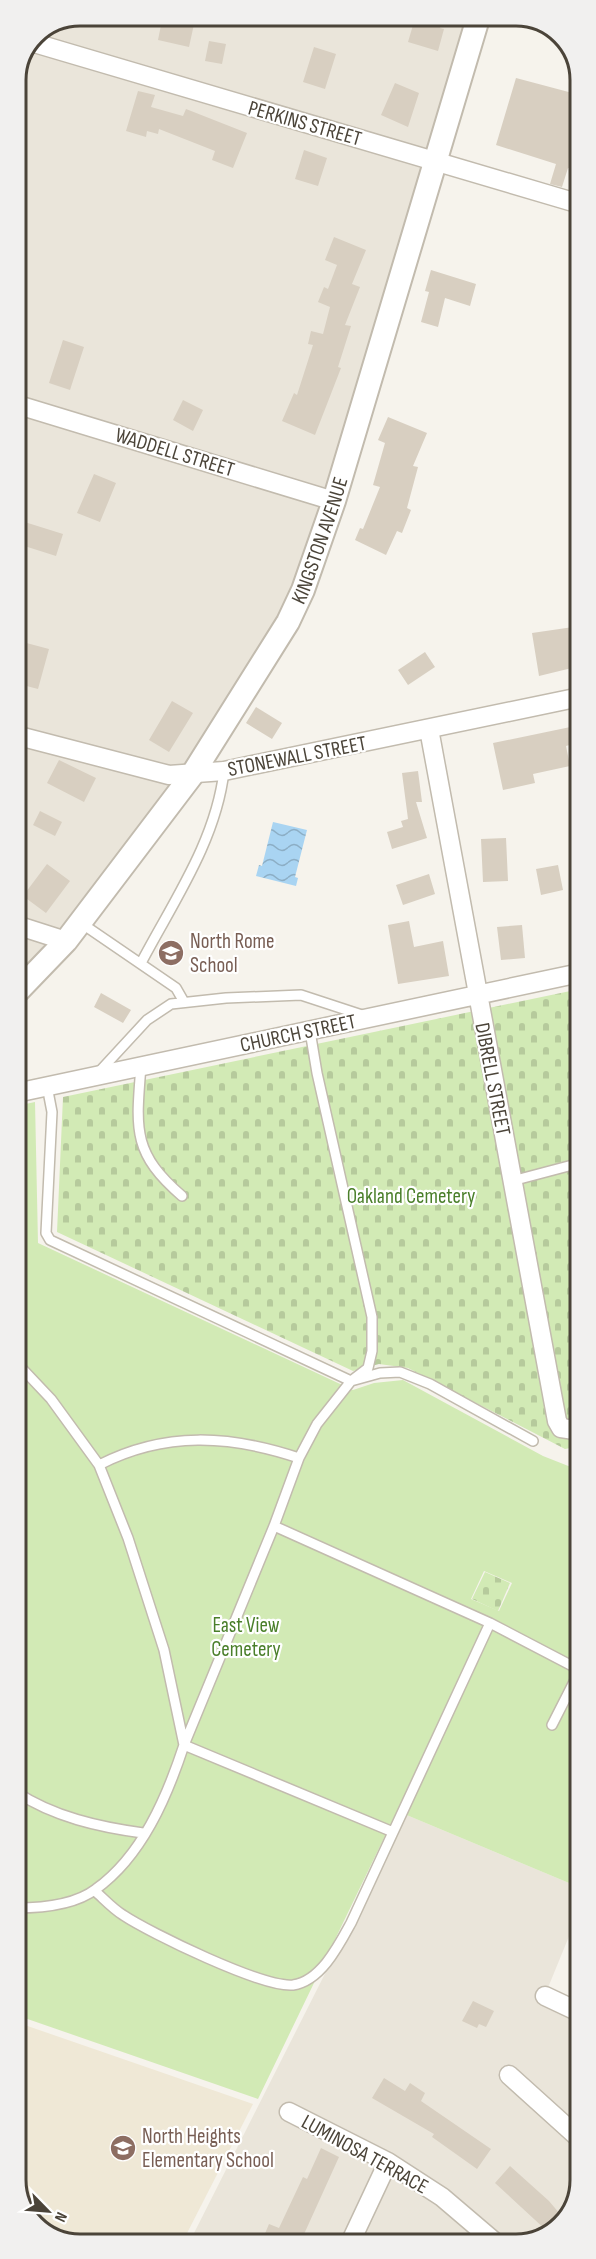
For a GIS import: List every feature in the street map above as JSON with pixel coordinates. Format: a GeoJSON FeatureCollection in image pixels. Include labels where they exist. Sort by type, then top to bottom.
{"type":"FeatureCollection","features":[{"type":"Feature","properties":{"kind":"street","name":"KINGSTON AVENUE"},"geometry":{"type":"LineString","coordinates":[[26,983],[81,923],[192,774],[288,622],[306,582],[334,501],[476,26]]}},
{"type":"Feature","properties":{"kind":"street","name":"PERKINS STREET"},"geometry":{"type":"LineString","coordinates":[[39,44],[570,201]]}},
{"type":"Feature","properties":{"kind":"street","name":"WADDELL STREET"},"geometry":{"type":"LineString","coordinates":[[26,407],[334,501]]}},
{"type":"Feature","properties":{"kind":"street","name":"STONEWALL STREET"},"geometry":{"type":"LineString","coordinates":[[26,738],[169,775],[192,774],[224,771],[570,699]]}},
{"type":"Feature","properties":{"kind":"street","name":"DIBRELL STREET"},"geometry":{"type":"LineString","coordinates":[[429,729],[557,1421],[561,1428],[570,1429]]}},
{"type":"Feature","properties":{"kind":"street"},"geometry":{"type":"LineString","coordinates":[[26,928],[66,941]]}},
{"type":"Feature","properties":{"kind":"street","name":"CHURCH STREET"},"geometry":{"type":"LineString","coordinates":[[26,1091],[570,975]]}},
{"type":"Feature","properties":{"kind":"street"},"geometry":{"type":"LineString","coordinates":[[545,1996],[570,2008]]}},
{"type":"Feature","properties":{"kind":"street"},"geometry":{"type":"LineString","coordinates":[[509,2075],[570,2130]]}},
{"type":"Feature","properties":{"kind":"street","name":"LUMINOSA TERRACE"},"geometry":{"type":"LineString","coordinates":[[289,2112],[388,2162],[442,2197],[485,2234]]}},
{"type":"Feature","properties":{"kind":"street"},"geometry":{"type":"LineString","coordinates":[[354,2234],[388,2162]]}},
{"type":"Feature","properties":{"kind":"lane"},"geometry":{"type":"LineString","coordinates":[[141,963],[207,838],[220,800],[224,771]]}},
{"type":"Feature","properties":{"kind":"lane"},"geometry":{"type":"LineString","coordinates":[[81,923],[176,988],[184,1002]]}},
{"type":"Feature","properties":{"kind":"lane"},"geometry":{"type":"LineString","coordinates":[[95,1076],[118,1054],[147,1020],[171,1004],[301,995],[329,1002],[370,1018]]}},
{"type":"Feature","properties":{"kind":"lane"},"geometry":{"type":"LineString","coordinates":[[26,1907],[61,1903],[95,1891],[122,1866],[163,1803],[299,1458],[317,1424],[351,1381],[368,1368],[372,1352],[372,1317],[317,1073],[310,1031]]}},
{"type":"Feature","properties":{"kind":"lane"},"geometry":{"type":"LineString","coordinates":[[141,1066],[138,1108],[144,1154],[159,1177],[182,1196]]}},
{"type":"Feature","properties":{"kind":"lane"},"geometry":{"type":"LineString","coordinates":[[48,1086],[52,1112],[46,1233],[50,1240],[351,1381],[380,1372],[400,1372],[430,1384],[533,1441]]}},
{"type":"Feature","properties":{"kind":"lane"},"geometry":{"type":"LineString","coordinates":[[512,1181],[570,1166]]}},
{"type":"Feature","properties":{"kind":"lane"},"geometry":{"type":"LineString","coordinates":[[26,1372],[51,1398],[99,1465],[128,1538],[164,1650],[184,1745]]}},
{"type":"Feature","properties":{"kind":"lane"},"geometry":{"type":"LineString","coordinates":[[99,1465],[127,1450],[186,1439],[252,1445],[299,1458]]}},
{"type":"Feature","properties":{"kind":"lane"},"geometry":{"type":"LineString","coordinates":[[274,1526],[490,1623],[570,1665]]}},
{"type":"Feature","properties":{"kind":"lane"},"geometry":{"type":"LineString","coordinates":[[95,1891],[121,1914],[165,1940],[262,1980],[293,1985],[310,1977],[336,1952],[490,1623]]}},
{"type":"Feature","properties":{"kind":"lane"},"geometry":{"type":"LineString","coordinates":[[552,1725],[570,1690]]}},
{"type":"Feature","properties":{"kind":"lane"},"geometry":{"type":"LineString","coordinates":[[184,1745],[393,1832]]}},
{"type":"Feature","properties":{"kind":"lane"},"geometry":{"type":"LineString","coordinates":[[26,1797],[74,1819],[102,1827],[143,1833]]}},
{"type":"Feature","properties":{"kind":"shaded area"},"geometry":{"type":"Polygon","coordinates":[[[80,26],[476,26],[334,501],[248,687],[26,977],[26,80],[30,59],[41,41],[50,35],[69,27],[80,26]]]}},
{"type":"Feature","properties":{"kind":"shaded area"},"geometry":{"type":"Polygon","coordinates":[[[397,1811],[570,1883],[570,1934],[545,1995],[570,2008],[570,2179],[568,2197],[552,2220],[537,2229],[516,2234],[194,2233],[343,1938],[397,1811]]]}},
{"type":"Feature","properties":{"kind":"shaded area","name":"North Heights Elementary School"},"geometry":{"type":"Polygon","coordinates":[[[26,2025],[253,2104],[187,2233],[66,2232],[44,2220],[30,2200],[26,2179],[26,2025]]]}},
{"type":"Feature","properties":{"kind":"green space","name":"Oakland Cemetery"},"geometry":{"type":"Polygon","coordinates":[[[570,991],[570,1448],[565,1449],[408,1368],[379,1364],[353,1371],[57,1232],[63,1097],[570,991]]]}},
{"type":"Feature","properties":{"kind":"green space","name":"East View Cemetery"},"geometry":{"type":"Polygon","coordinates":[[[35,1102],[38,1243],[353,1390],[374,1383],[403,1380],[543,1456],[570,1467],[570,1883],[397,1811],[258,2099],[26,2018],[26,1104],[35,1102]],[[484,1571],[471,1599],[499,1611],[512,1583],[484,1571]]]}},
{"type":"Feature","properties":{"kind":"green space"},"geometry":{"type":"Polygon","coordinates":[[[485,1572],[510,1583],[498,1611],[472,1599],[485,1572]]]}},
{"type":"Feature","properties":{"kind":"water"},"geometry":{"type":"Polygon","coordinates":[[[273,822],[307,830],[295,877],[298,878],[296,886],[256,876],[259,865],[262,866],[273,822]]]}},
{"type":"Feature","properties":{"kind":"building"},"geometry":{"type":"Polygon","coordinates":[[[161,26],[194,26],[189,47],[158,40],[161,26]]]}},
{"type":"Feature","properties":{"kind":"building"},"geometry":{"type":"Polygon","coordinates":[[[413,26],[441,26],[440,28],[444,29],[438,51],[408,42],[413,26]]]}},
{"type":"Feature","properties":{"kind":"building"},"geometry":{"type":"Polygon","coordinates":[[[209,41],[226,44],[222,64],[205,61],[209,41]]]}},
{"type":"Feature","properties":{"kind":"building"},"geometry":{"type":"Polygon","coordinates":[[[314,47],[336,54],[325,89],[303,82],[314,47]]]}},
{"type":"Feature","properties":{"kind":"building"},"geometry":{"type":"Polygon","coordinates":[[[516,78],[570,92],[570,168],[568,168],[562,187],[550,184],[556,164],[496,145],[516,78]]]}},
{"type":"Feature","properties":{"kind":"building"},"geometry":{"type":"Polygon","coordinates":[[[395,83],[419,93],[408,127],[381,115],[395,83]]]}},
{"type":"Feature","properties":{"kind":"building"},"geometry":{"type":"Polygon","coordinates":[[[138,91],[155,95],[151,107],[183,116],[186,109],[247,133],[233,168],[212,160],[215,151],[159,129],[158,134],[147,131],[146,137],[126,131],[138,91]]]}},
{"type":"Feature","properties":{"kind":"building"},"geometry":{"type":"Polygon","coordinates":[[[304,150],[327,158],[318,186],[295,179],[304,150]]]}},
{"type":"Feature","properties":{"kind":"building"},"geometry":{"type":"Polygon","coordinates":[[[334,237],[366,250],[352,284],[360,287],[345,325],[351,326],[338,367],[341,368],[315,435],[282,421],[294,393],[297,395],[313,345],[308,344],[311,331],[323,334],[330,307],[318,302],[324,287],[328,289],[337,265],[325,260],[334,237]]]}},
{"type":"Feature","properties":{"kind":"building"},"geometry":{"type":"Polygon","coordinates":[[[431,270],[476,284],[470,306],[445,298],[438,327],[421,322],[429,292],[425,291],[431,270]]]}},
{"type":"Feature","properties":{"kind":"building"},"geometry":{"type":"Polygon","coordinates":[[[63,340],[84,347],[70,390],[49,383],[63,340]]]}},
{"type":"Feature","properties":{"kind":"building"},"geometry":{"type":"Polygon","coordinates":[[[183,400],[203,410],[193,431],[173,420],[183,400]]]}},
{"type":"Feature","properties":{"kind":"building"},"geometry":{"type":"Polygon","coordinates":[[[388,417],[427,433],[413,466],[418,467],[407,508],[411,510],[402,533],[397,531],[386,555],[355,540],[360,528],[363,529],[380,487],[373,485],[385,443],[378,440],[388,417]]]}},
{"type":"Feature","properties":{"kind":"building"},"geometry":{"type":"Polygon","coordinates":[[[94,474],[116,483],[100,522],[77,513],[94,474]]]}},
{"type":"Feature","properties":{"kind":"building"},"geometry":{"type":"Polygon","coordinates":[[[26,522],[63,534],[56,556],[26,546],[26,522]]]}},
{"type":"Feature","properties":{"kind":"building"},"geometry":{"type":"Polygon","coordinates":[[[570,627],[570,668],[539,676],[532,633],[570,627]]]}},
{"type":"Feature","properties":{"kind":"building"},"geometry":{"type":"Polygon","coordinates":[[[26,643],[49,649],[38,689],[26,686],[26,643]]]}},
{"type":"Feature","properties":{"kind":"building"},"geometry":{"type":"Polygon","coordinates":[[[425,652],[435,667],[408,685],[398,670],[425,652]]]}},
{"type":"Feature","properties":{"kind":"building"},"geometry":{"type":"Polygon","coordinates":[[[172,701],[193,713],[169,752],[149,740],[172,701]]]}},
{"type":"Feature","properties":{"kind":"building"},"geometry":{"type":"Polygon","coordinates":[[[256,707],[282,723],[272,739],[246,723],[256,707]]]}},
{"type":"Feature","properties":{"kind":"building"},"geometry":{"type":"Polygon","coordinates":[[[570,727],[570,745],[566,746],[570,766],[533,774],[535,783],[503,790],[493,743],[570,727]]]}},
{"type":"Feature","properties":{"kind":"building"},"geometry":{"type":"Polygon","coordinates":[[[59,760],[96,778],[84,802],[47,783],[59,760]]]}},
{"type":"Feature","properties":{"kind":"building"},"geometry":{"type":"Polygon","coordinates":[[[418,771],[422,802],[416,802],[427,838],[392,849],[387,832],[403,827],[401,821],[408,819],[402,773],[418,771]]]}},
{"type":"Feature","properties":{"kind":"building"},"geometry":{"type":"Polygon","coordinates":[[[40,811],[62,822],[55,836],[33,825],[40,811]]]}},
{"type":"Feature","properties":{"kind":"building"},"geometry":{"type":"Polygon","coordinates":[[[506,838],[508,881],[483,882],[481,839],[506,838]]]}},
{"type":"Feature","properties":{"kind":"building"},"geometry":{"type":"Polygon","coordinates":[[[47,864],[70,881],[46,913],[26,898],[26,892],[47,864]]]}},
{"type":"Feature","properties":{"kind":"building"},"geometry":{"type":"Polygon","coordinates":[[[558,865],[563,890],[541,895],[536,869],[558,865]]]}},
{"type":"Feature","properties":{"kind":"building"},"geometry":{"type":"Polygon","coordinates":[[[429,874],[435,894],[403,905],[396,885],[429,874]]]}},
{"type":"Feature","properties":{"kind":"building"},"geometry":{"type":"Polygon","coordinates":[[[409,921],[414,947],[443,941],[449,976],[398,984],[388,925],[409,921]]]}},
{"type":"Feature","properties":{"kind":"building"},"geometry":{"type":"Polygon","coordinates":[[[522,925],[525,958],[501,960],[497,927],[522,925]]]}},
{"type":"Feature","properties":{"kind":"building"},"geometry":{"type":"Polygon","coordinates":[[[101,993],[131,1010],[123,1023],[94,1007],[101,993]]]}},
{"type":"Feature","properties":{"kind":"building"},"geometry":{"type":"Polygon","coordinates":[[[473,2001],[494,2011],[486,2027],[479,2024],[477,2028],[462,2021],[473,2001]]]}},
{"type":"Feature","properties":{"kind":"building"},"geometry":{"type":"Polygon","coordinates":[[[384,2078],[405,2091],[410,2083],[425,2093],[421,2101],[491,2149],[477,2169],[432,2137],[434,2134],[372,2098],[384,2078]]]}},
{"type":"Feature","properties":{"kind":"building"},"geometry":{"type":"Polygon","coordinates":[[[321,2148],[339,2157],[304,2234],[265,2233],[269,2224],[279,2228],[303,2177],[307,2179],[321,2148]]]}},
{"type":"Feature","properties":{"kind":"building"},"geometry":{"type":"Polygon","coordinates":[[[510,2166],[559,2212],[542,2226],[495,2183],[510,2166]]]}},
{"type":"Feature","properties":{"kind":"place","name":"North Rome School"},"geometry":{"type":"Point","coordinates":[171,953]}},
{"type":"Feature","properties":{"kind":"place","name":"North Heights Elementary School"},"geometry":{"type":"Point","coordinates":[123,2148]}}]}
